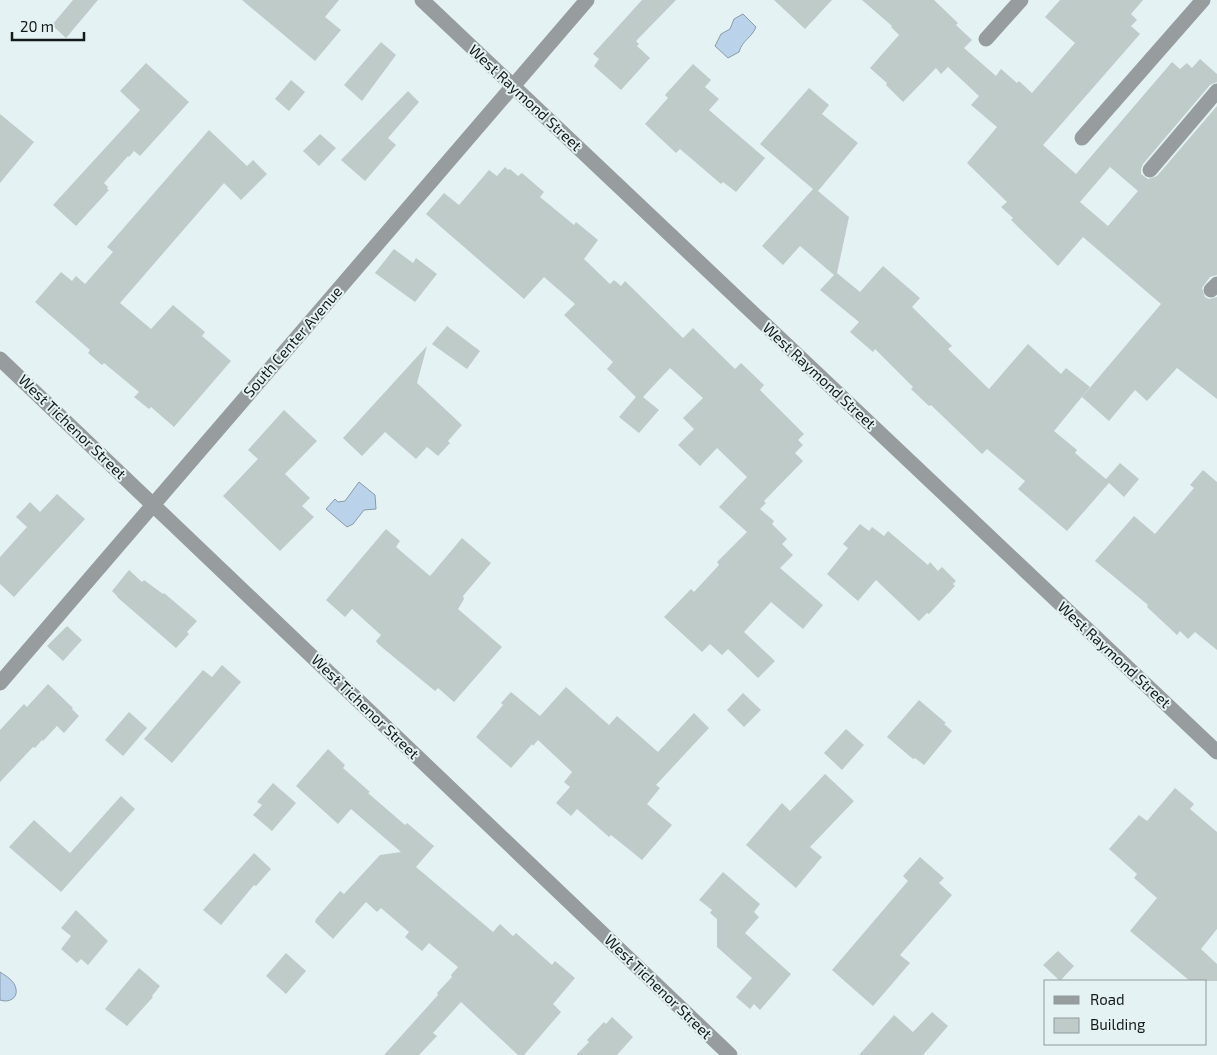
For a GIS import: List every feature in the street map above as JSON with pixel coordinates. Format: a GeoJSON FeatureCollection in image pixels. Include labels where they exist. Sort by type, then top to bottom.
{"type":"FeatureCollection","features":[{"type":"Feature","properties":{"kind":"street","name":"West Raymond Street"},"geometry":{"type":"LineString","coordinates":[[422,0],[1217,752]]}},
{"type":"Feature","properties":{"kind":"street","name":"South Center Avenue"},"geometry":{"type":"LineString","coordinates":[[0,683],[587,0]]}},
{"type":"Feature","properties":{"kind":"street"},"geometry":{"type":"LineString","coordinates":[[986,39],[1021,0]]}},
{"type":"Feature","properties":{"kind":"street"},"geometry":{"type":"LineString","coordinates":[[1082,138],[1203,0]]}},
{"type":"Feature","properties":{"kind":"street"},"geometry":{"type":"LineString","coordinates":[[1150,170],[1217,91]]}},
{"type":"Feature","properties":{"kind":"street","name":"West Tichenor Street"},"geometry":{"type":"LineString","coordinates":[[0,359],[730,1055]]}},
{"type":"Feature","properties":{"kind":"water"},"geometry":{"type":"Polygon","coordinates":[[[743,14],[756,27],[739,52],[728,58],[715,46],[721,34],[730,29],[734,19],[743,14]]]}},
{"type":"Feature","properties":{"kind":"water"},"geometry":{"type":"Polygon","coordinates":[[[359,482],[375,495],[376,509],[364,510],[353,524],[347,527],[326,509],[335,499],[338,502],[345,501],[359,482]]]}},
{"type":"Feature","properties":{"kind":"water"},"geometry":{"type":"Polygon","coordinates":[[[0,972],[10,979],[15,986],[16,992],[12,999],[0,1000],[0,972]]]}},
{"type":"Feature","properties":{"kind":"building"},"geometry":{"type":"Polygon","coordinates":[[[73,0],[98,0],[66,38],[52,25],[73,0]]]}},
{"type":"Feature","properties":{"kind":"building"},"geometry":{"type":"Polygon","coordinates":[[[242,0],[339,0],[325,17],[341,30],[315,61],[242,0]]]}},
{"type":"Feature","properties":{"kind":"building"},"geometry":{"type":"Polygon","coordinates":[[[642,0],[676,0],[636,41],[639,44],[637,46],[650,58],[621,90],[594,66],[599,59],[593,54],[642,0]]]}},
{"type":"Feature","properties":{"kind":"building"},"geometry":{"type":"Polygon","coordinates":[[[774,0],[832,0],[805,29],[774,0]]]}},
{"type":"Feature","properties":{"kind":"building"},"geometry":{"type":"Polygon","coordinates":[[[862,0],[934,0],[958,23],[956,25],[972,40],[964,48],[996,76],[1001,69],[1017,83],[1019,81],[1032,93],[1075,43],[1045,17],[1060,0],[1143,0],[1131,14],[1137,20],[1131,26],[1140,34],[1043,145],[1076,174],[1172,62],[1180,69],[1187,63],[1192,68],[1200,59],[1217,74],[1217,82],[1210,85],[1143,164],[1141,174],[1148,179],[1157,176],[1217,106],[1217,275],[1210,277],[1202,288],[1205,297],[1209,299],[1217,297],[1217,399],[1177,368],[1147,401],[1135,390],[1109,421],[1082,397],[1161,304],[1083,237],[1058,266],[1011,220],[1013,218],[1001,207],[1007,202],[967,163],[997,127],[971,105],[979,96],[948,67],[941,74],[936,68],[903,102],[886,85],[887,83],[870,68],[899,35],[892,26],[862,0]],[[1110,167],[1080,202],[1108,226],[1138,191],[1110,167]]]}},
{"type":"Feature","properties":{"kind":"building"},"geometry":{"type":"Polygon","coordinates":[[[381,42],[396,55],[362,101],[344,85],[381,42]]]}},
{"type":"Feature","properties":{"kind":"building"},"geometry":{"type":"Polygon","coordinates":[[[146,63],[189,102],[140,156],[134,151],[128,156],[104,183],[109,190],[76,226],[53,205],[140,110],[120,91],[146,63]]]}},
{"type":"Feature","properties":{"kind":"building"},"geometry":{"type":"Polygon","coordinates":[[[693,64],[711,80],[705,87],[719,99],[709,110],[765,158],[736,192],[723,182],[721,184],[680,149],[676,153],[645,124],[668,98],[665,95],[693,64]]]}},
{"type":"Feature","properties":{"kind":"building"},"geometry":{"type":"Polygon","coordinates":[[[291,80],[305,92],[289,111],[275,99],[291,80]]]}},
{"type":"Feature","properties":{"kind":"building"},"geometry":{"type":"Polygon","coordinates":[[[809,88],[829,105],[822,114],[858,143],[818,191],[849,217],[837,273],[860,292],[883,266],[920,298],[912,307],[952,346],[948,349],[989,389],[1028,344],[1061,374],[1066,368],[1090,387],[1054,431],[1077,450],[1075,453],[1106,479],[1120,463],[1139,479],[1124,497],[1109,483],[1067,531],[1018,489],[1025,481],[987,449],[982,454],[931,405],[929,406],[911,389],[913,387],[875,349],[873,352],[850,332],[859,322],[820,290],[834,275],[800,246],[783,265],[762,246],[813,189],[760,144],[809,88]]]}},
{"type":"Feature","properties":{"kind":"building"},"geometry":{"type":"Polygon","coordinates":[[[408,91],[419,102],[388,138],[396,145],[365,181],[341,160],[408,91]]]}},
{"type":"Feature","properties":{"kind":"building"},"geometry":{"type":"Polygon","coordinates":[[[0,114],[34,142],[0,183],[0,114]]]}},
{"type":"Feature","properties":{"kind":"building"},"geometry":{"type":"Polygon","coordinates":[[[209,130],[247,166],[253,160],[267,174],[241,200],[224,183],[120,303],[151,329],[173,305],[205,332],[202,336],[231,361],[174,427],[151,407],[149,409],[134,397],[139,392],[104,363],[102,365],[88,353],[90,350],[35,302],[61,272],[72,281],[76,276],[85,284],[113,252],[107,247],[209,130]]]}},
{"type":"Feature","properties":{"kind":"building"},"geometry":{"type":"Polygon","coordinates":[[[320,134],[336,148],[319,166],[303,151],[320,134]]]}},
{"type":"Feature","properties":{"kind":"building"},"geometry":{"type":"Polygon","coordinates":[[[505,167],[518,176],[522,173],[544,192],[540,197],[574,225],[576,222],[598,240],[584,259],[610,284],[614,280],[621,286],[625,281],[683,338],[693,328],[735,369],[741,363],[764,385],[760,390],[804,434],[798,440],[803,445],[795,453],[803,461],[764,501],[766,503],[760,509],[774,521],[772,524],[787,539],[782,544],[793,555],[780,568],[823,605],[803,629],[771,602],[744,632],[775,661],[758,678],[728,649],[722,655],[710,644],[702,652],[664,617],[691,589],[694,592],[719,565],[717,562],[747,532],[719,507],[747,477],[717,448],[700,466],[678,445],[694,429],[683,418],[703,398],[670,368],[643,397],[659,410],[639,433],[619,417],[636,397],[607,369],[613,362],[564,315],[575,304],[544,277],[524,299],[426,214],[444,193],[459,205],[489,170],[497,176],[505,167]]]}},
{"type":"Feature","properties":{"kind":"building"},"geometry":{"type":"Polygon","coordinates":[[[394,249],[413,263],[416,258],[437,274],[415,302],[375,273],[394,249]]]}},
{"type":"Feature","properties":{"kind":"building"},"geometry":{"type":"Polygon","coordinates":[[[447,326],[480,351],[467,369],[432,344],[447,326]]]}},
{"type":"Feature","properties":{"kind":"building"},"geometry":{"type":"Polygon","coordinates":[[[427,346],[417,383],[462,425],[448,441],[450,443],[438,456],[427,447],[416,459],[385,432],[362,456],[343,438],[427,346]]]}},
{"type":"Feature","properties":{"kind":"building"},"geometry":{"type":"Polygon","coordinates":[[[284,410],[317,441],[285,474],[310,498],[302,506],[314,517],[280,551],[223,496],[258,459],[248,450],[284,410]]]}},
{"type":"Feature","properties":{"kind":"building"},"geometry":{"type":"Polygon","coordinates":[[[1203,470],[1217,482],[1217,650],[1195,632],[1188,639],[1180,631],[1177,635],[1147,607],[1148,605],[1095,561],[1134,516],[1155,534],[1194,488],[1190,485],[1203,470]]]}},
{"type":"Feature","properties":{"kind":"building"},"geometry":{"type":"Polygon","coordinates":[[[57,494],[85,519],[14,597],[0,584],[0,557],[27,527],[16,517],[30,502],[40,512],[57,494]]]}},
{"type":"Feature","properties":{"kind":"building"},"geometry":{"type":"Polygon","coordinates":[[[860,524],[869,531],[872,527],[884,536],[888,531],[928,565],[930,562],[938,571],[942,567],[956,581],[953,584],[955,586],[929,614],[927,613],[919,621],[876,580],[858,601],[827,574],[848,548],[843,544],[860,524]]]}},
{"type":"Feature","properties":{"kind":"building"},"geometry":{"type":"Polygon","coordinates":[[[386,529],[400,541],[396,547],[430,576],[462,538],[491,563],[463,596],[464,599],[458,609],[502,647],[454,702],[438,688],[435,691],[378,644],[376,641],[381,635],[352,609],[345,617],[326,600],[386,529]]]}},
{"type":"Feature","properties":{"kind":"building"},"geometry":{"type":"Polygon","coordinates":[[[129,570],[142,582],[144,580],[164,593],[197,621],[187,632],[189,634],[176,648],[112,591],[129,570]]]}},
{"type":"Feature","properties":{"kind":"building"},"geometry":{"type":"Polygon","coordinates":[[[67,626],[82,640],[63,661],[47,646],[67,626]]]}},
{"type":"Feature","properties":{"kind":"building"},"geometry":{"type":"Polygon","coordinates":[[[222,665],[241,682],[172,763],[144,739],[203,670],[212,677],[222,665]]]}},
{"type":"Feature","properties":{"kind":"building"},"geometry":{"type":"Polygon","coordinates":[[[48,684],[79,716],[64,733],[57,726],[35,748],[33,747],[0,782],[0,730],[24,704],[27,707],[48,684]]]}},
{"type":"Feature","properties":{"kind":"building"},"geometry":{"type":"Polygon","coordinates":[[[566,687],[609,725],[617,716],[658,752],[694,713],[709,728],[656,785],[660,788],[647,804],[672,825],[642,860],[611,835],[609,837],[577,809],[571,816],[556,803],[570,787],[564,782],[572,772],[538,740],[533,746],[532,744],[511,768],[476,737],[503,705],[501,703],[511,692],[540,716],[566,687]]]}},
{"type":"Feature","properties":{"kind":"building"},"geometry":{"type":"Polygon","coordinates":[[[743,693],[761,710],[744,727],[727,710],[743,693]]]}},
{"type":"Feature","properties":{"kind":"building"},"geometry":{"type":"Polygon","coordinates":[[[919,700],[946,723],[944,724],[952,731],[924,765],[915,758],[913,759],[887,737],[919,700]]]}},
{"type":"Feature","properties":{"kind":"building"},"geometry":{"type":"Polygon","coordinates":[[[129,712],[147,728],[123,756],[105,740],[129,712]]]}},
{"type":"Feature","properties":{"kind":"building"},"geometry":{"type":"Polygon","coordinates":[[[846,729],[864,745],[842,770],[824,753],[846,729]]]}},
{"type":"Feature","properties":{"kind":"building"},"geometry":{"type":"Polygon","coordinates":[[[328,749],[345,765],[343,768],[370,792],[368,793],[405,825],[407,823],[434,846],[416,867],[493,932],[500,924],[513,936],[516,933],[552,965],[555,961],[575,978],[553,1004],[561,1012],[524,1055],[518,1055],[461,1002],[433,1033],[437,1036],[419,1055],[384,1055],[438,995],[437,993],[452,977],[451,975],[458,967],[429,943],[422,951],[405,937],[409,932],[381,908],[377,912],[366,902],[333,939],[315,922],[340,891],[344,894],[380,855],[401,852],[351,809],[338,824],[296,786],[328,749]]]}},
{"type":"Feature","properties":{"kind":"building"},"geometry":{"type":"Polygon","coordinates":[[[825,774],[854,801],[810,847],[822,857],[796,888],[746,845],[782,803],[790,811],[825,774]]]}},
{"type":"Feature","properties":{"kind":"building"},"geometry":{"type":"Polygon","coordinates":[[[273,783],[296,803],[272,831],[253,815],[262,805],[257,802],[273,783]]]}},
{"type":"Feature","properties":{"kind":"building"},"geometry":{"type":"Polygon","coordinates":[[[1175,788],[1194,804],[1190,809],[1217,832],[1217,929],[1201,949],[1217,964],[1217,981],[1189,980],[1130,931],[1157,898],[1134,878],[1137,874],[1109,849],[1139,815],[1147,821],[1175,788]]]}},
{"type":"Feature","properties":{"kind":"building"},"geometry":{"type":"Polygon","coordinates":[[[121,796],[135,809],[61,892],[9,847],[34,820],[70,853],[121,796]]]}},
{"type":"Feature","properties":{"kind":"building"},"geometry":{"type":"Polygon","coordinates":[[[254,853],[271,869],[256,886],[254,885],[221,925],[203,910],[254,853]]]}},
{"type":"Feature","properties":{"kind":"building"},"geometry":{"type":"Polygon","coordinates":[[[920,857],[944,878],[939,883],[952,895],[900,955],[910,963],[873,1006],[832,970],[908,881],[903,876],[920,857]]]}},
{"type":"Feature","properties":{"kind":"building"},"geometry":{"type":"Polygon","coordinates":[[[723,872],[760,904],[754,912],[759,917],[745,933],[791,974],[760,1010],[754,1004],[750,1009],[736,997],[752,978],[717,947],[717,919],[710,913],[712,910],[699,900],[723,872]]]}},
{"type":"Feature","properties":{"kind":"building"},"geometry":{"type":"Polygon","coordinates":[[[76,910],[108,941],[88,965],[81,959],[77,963],[61,949],[71,936],[61,928],[76,910]]]}},
{"type":"Feature","properties":{"kind":"building"},"geometry":{"type":"Polygon","coordinates":[[[1058,951],[1074,966],[1059,980],[1043,965],[1058,951]]]}},
{"type":"Feature","properties":{"kind":"building"},"geometry":{"type":"Polygon","coordinates":[[[286,953],[306,971],[286,994],[266,976],[286,953]]]}},
{"type":"Feature","properties":{"kind":"building"},"geometry":{"type":"Polygon","coordinates":[[[139,968],[160,986],[153,997],[127,1026],[105,1009],[139,968]]]}},
{"type":"Feature","properties":{"kind":"building"},"geometry":{"type":"Polygon","coordinates":[[[932,1012],[948,1026],[923,1055],[859,1055],[894,1015],[913,1032],[932,1012]]]}},
{"type":"Feature","properties":{"kind":"building"},"geometry":{"type":"Polygon","coordinates":[[[612,1017],[633,1037],[617,1055],[576,1055],[589,1042],[587,1040],[604,1022],[606,1024],[612,1017]]]}}]}
